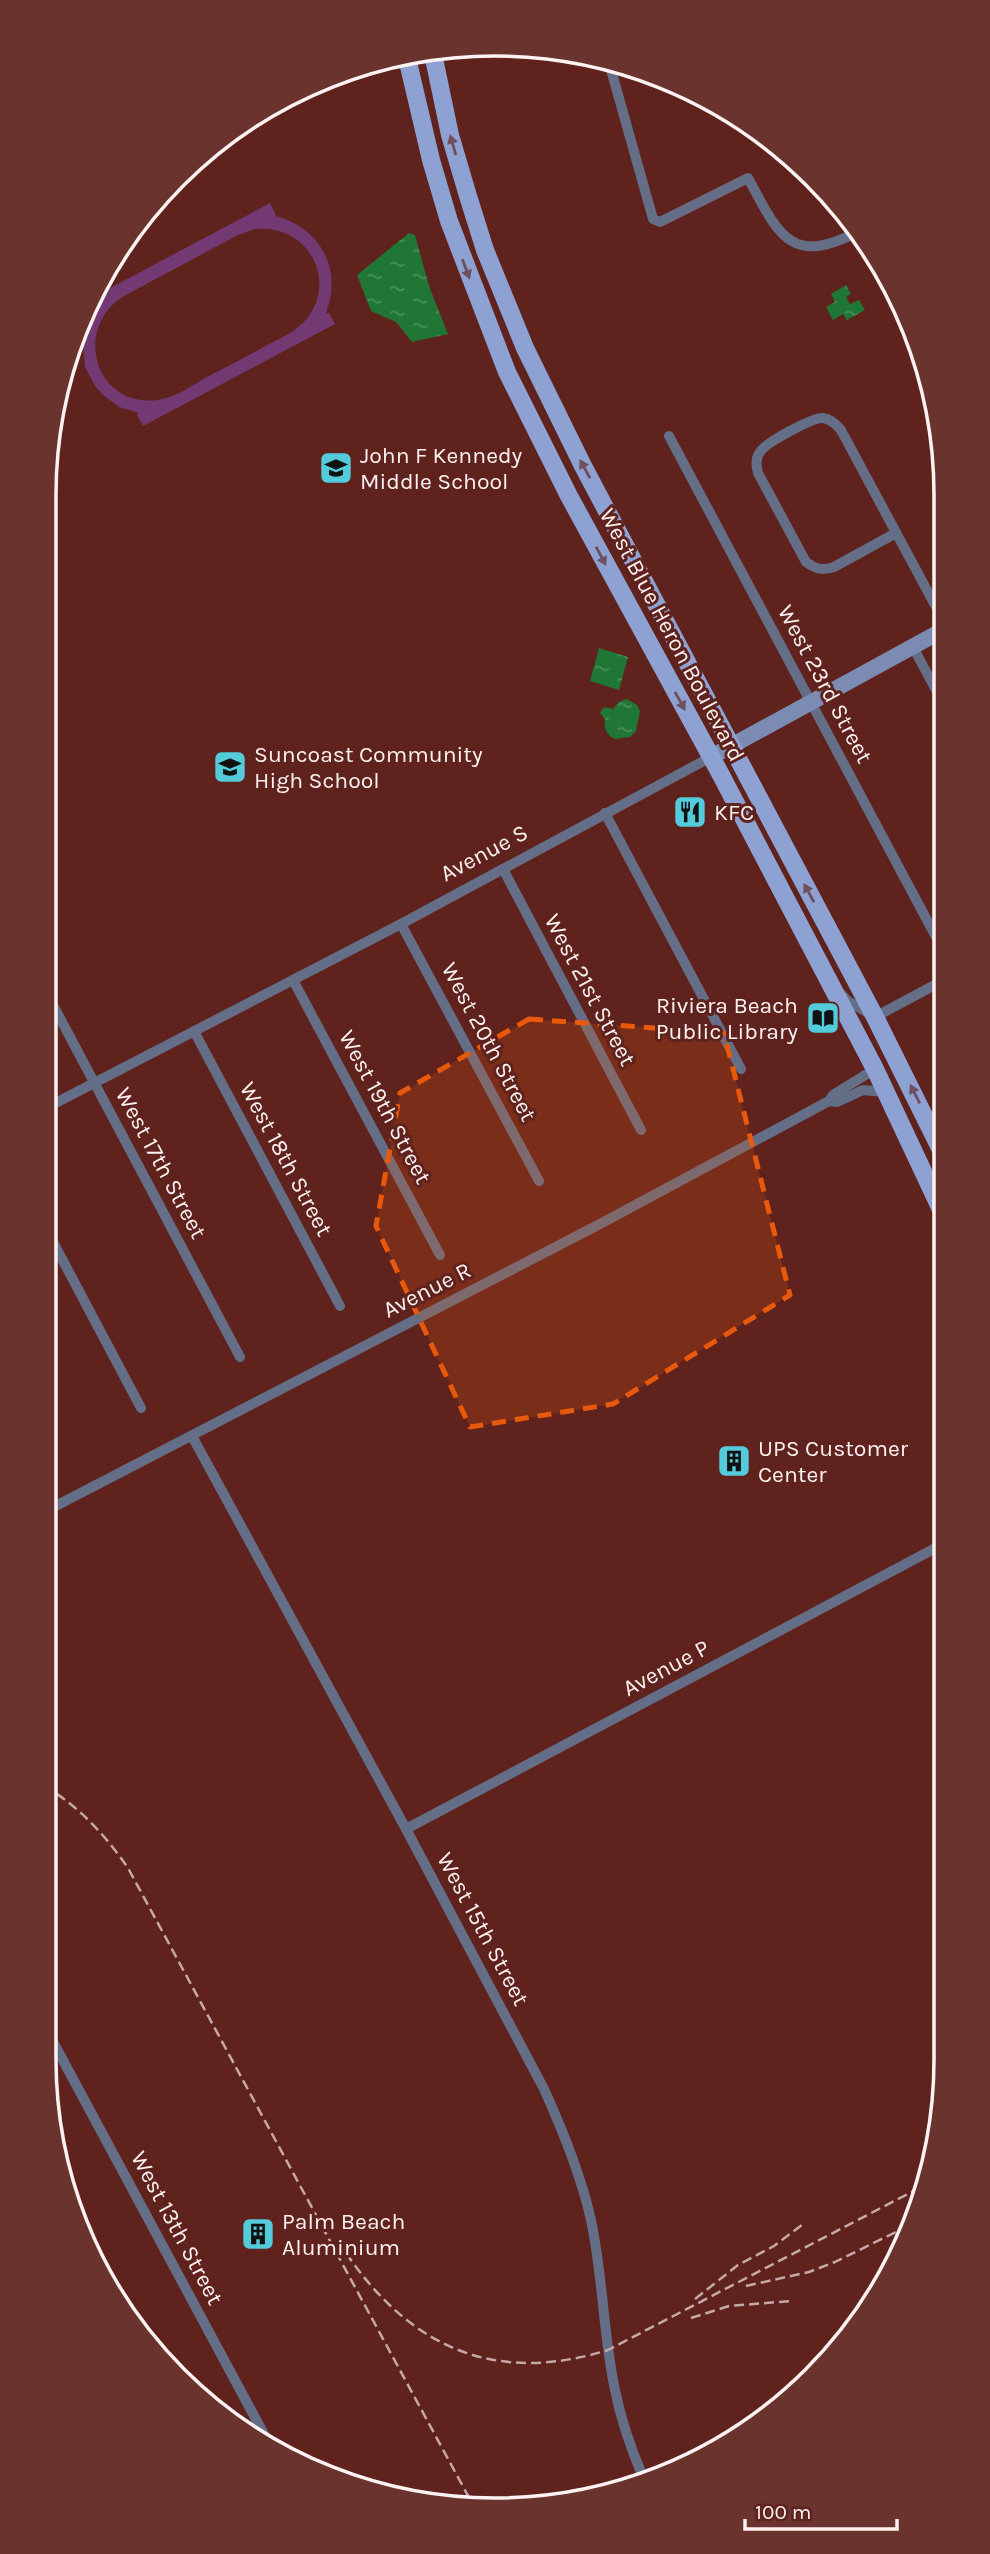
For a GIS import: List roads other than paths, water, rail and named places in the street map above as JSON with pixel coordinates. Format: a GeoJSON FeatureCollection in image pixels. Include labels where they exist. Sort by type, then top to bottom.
{"type":"FeatureCollection","features":[{"type":"Feature","properties":{"kind":"main road","name":"West Blue Heron Boulevard"},"geometry":{"type":"LineString","coordinates":[[434,60],[450,135],[468,196],[505,303],[532,363],[583,466],[875,1017],[934,1136]]}},
{"type":"Feature","properties":{"kind":"main road","name":"West Blue Heron Boulevard"},"geometry":{"type":"LineString","coordinates":[[409,64],[449,221],[487,326],[528,417],[875,1069],[934,1195]]}},
{"type":"Feature","properties":{"kind":"main road"},"geometry":{"type":"LineString","coordinates":[[437,180],[450,190],[468,196]]}},
{"type":"Feature","properties":{"kind":"main road"},"geometry":{"type":"LineString","coordinates":[[449,221],[470,237],[508,337],[521,360],[532,363]]}},
{"type":"Feature","properties":{"kind":"street"},"geometry":{"type":"LineString","coordinates":[[612,72],[653,219],[660,222],[748,178],[774,226],[786,239],[814,246],[829,244],[849,236]]}},
{"type":"Feature","properties":{"kind":"street"},"geometry":{"type":"LineString","coordinates":[[896,533],[827,569],[811,566],[806,562],[758,474],[756,463],[760,452],[767,445],[814,420],[826,418],[834,423],[841,430],[934,603]]}},
{"type":"Feature","properties":{"kind":"street","name":"West 23rd Street"},"geometry":{"type":"LineString","coordinates":[[669,436],[934,933]]}},
{"type":"Feature","properties":{"kind":"street","name":"Avenue S"},"geometry":{"type":"LineString","coordinates":[[56,1103],[503,869],[934,636]]}},
{"type":"Feature","properties":{"kind":"street"},"geometry":{"type":"LineString","coordinates":[[913,647],[934,686]]}},
{"type":"Feature","properties":{"kind":"street"},"geometry":{"type":"LineString","coordinates":[[605,813],[741,1069]]}},
{"type":"Feature","properties":{"kind":"street","name":"West 21st Street"},"geometry":{"type":"LineString","coordinates":[[503,869],[640,1130]]}},
{"type":"Feature","properties":{"kind":"street","name":"West 20th Street"},"geometry":{"type":"LineString","coordinates":[[401,923],[540,1181]]}},
{"type":"Feature","properties":{"kind":"street","name":"West 19th Street"},"geometry":{"type":"LineString","coordinates":[[293,979],[440,1255]]}},
{"type":"Feature","properties":{"kind":"street"},"geometry":{"type":"LineString","coordinates":[[830,984],[848,1001],[875,1017],[934,985]]}},
{"type":"Feature","properties":{"kind":"street","name":"West 17th Street"},"geometry":{"type":"LineString","coordinates":[[56,1011],[240,1357]]}},
{"type":"Feature","properties":{"kind":"street","name":"West 18th Street"},"geometry":{"type":"LineString","coordinates":[[194,1031],[340,1306]]}},
{"type":"Feature","properties":{"kind":"street","name":"Avenue R"},"geometry":{"type":"LineString","coordinates":[[56,1506],[600,1224],[829,1101],[833,1095],[875,1069]]}},
{"type":"Feature","properties":{"kind":"street","name":"Avenue R"},"geometry":{"type":"LineString","coordinates":[[829,1101],[837,1102],[863,1090],[886,1092]]}},
{"type":"Feature","properties":{"kind":"street"},"geometry":{"type":"LineString","coordinates":[[56,1248],[141,1408]]}},
{"type":"Feature","properties":{"kind":"street","name":"West 15th Street"},"geometry":{"type":"LineString","coordinates":[[192,1436],[406,1829],[544,2089],[561,2127],[590,2218],[615,2392],[628,2440],[641,2473]]}},
{"type":"Feature","properties":{"kind":"street","name":"Avenue P"},"geometry":{"type":"LineString","coordinates":[[406,1829],[934,1549]]}},
{"type":"Feature","properties":{"kind":"street","name":"West 13th Street"},"geometry":{"type":"LineString","coordinates":[[56,2047],[262,2431]]}},
{"type":"Feature","properties":{"kind":"water"},"geometry":{"type":"Polygon","coordinates":[[[409,233],[415,235],[429,286],[448,334],[412,342],[396,322],[371,311],[357,275],[409,233]]]}},
{"type":"Feature","properties":{"kind":"water"},"geometry":{"type":"Polygon","coordinates":[[[846,285],[851,294],[846,297],[850,304],[859,300],[865,310],[847,320],[843,314],[833,320],[826,307],[835,302],[831,294],[846,285]]]}},
{"type":"Feature","properties":{"kind":"water"},"geometry":{"type":"Polygon","coordinates":[[[599,648],[628,657],[619,690],[590,681],[599,648]]]}},
{"type":"Feature","properties":{"kind":"water"},"geometry":{"type":"Polygon","coordinates":[[[627,699],[637,705],[640,711],[636,731],[630,737],[614,739],[607,733],[605,719],[600,713],[604,707],[613,709],[619,702],[627,699]]]}},
{"type":"Feature","properties":{"kind":"railway"},"geometry":{"type":"LineString","coordinates":[[56,1794],[90,1822],[128,1868],[469,2497]]}},
{"type":"Feature","properties":{"kind":"railway"},"geometry":{"type":"LineString","coordinates":[[346,2253],[371,2286],[398,2313],[428,2335],[459,2350],[493,2360],[529,2363],[567,2360],[608,2350],[914,2191]]}},
{"type":"Feature","properties":{"kind":"railway"},"geometry":{"type":"LineString","coordinates":[[695,2299],[738,2265],[774,2246],[802,2225]]}},
{"type":"Feature","properties":{"kind":"railway"},"geometry":{"type":"LineString","coordinates":[[746,2286],[809,2272],[900,2230]]}},
{"type":"Feature","properties":{"kind":"railway"},"geometry":{"type":"LineString","coordinates":[[691,2318],[729,2306],[791,2301]]}},
{"type":"Feature","properties":{"kind":"place","name":"John F Kennedy Middle School"},"geometry":{"type":"Point","coordinates":[336,468]}},
{"type":"Feature","properties":{"kind":"place","name":"Suncoast Community High School"},"geometry":{"type":"Point","coordinates":[230,767]}},
{"type":"Feature","properties":{"kind":"place","name":"KFC"},"geometry":{"type":"Point","coordinates":[690,812]}},
{"type":"Feature","properties":{"kind":"place","name":"Riviera Beach Public Library"},"geometry":{"type":"Point","coordinates":[823,1018]}},
{"type":"Feature","properties":{"kind":"place","name":"UPS Customer Center"},"geometry":{"type":"Point","coordinates":[734,1461]}},
{"type":"Feature","properties":{"kind":"place","name":"Palm Beach Aluminium"},"geometry":{"type":"Point","coordinates":[258,2234]}}]}
